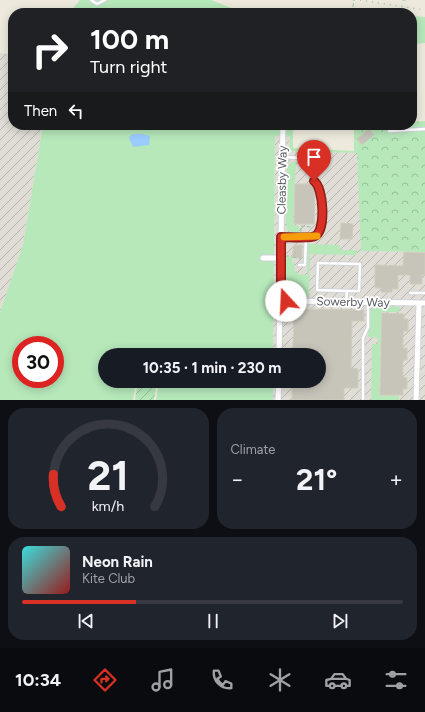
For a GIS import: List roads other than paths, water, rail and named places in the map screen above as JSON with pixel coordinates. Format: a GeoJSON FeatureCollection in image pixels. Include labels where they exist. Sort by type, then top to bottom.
{"type":"FeatureCollection","features":[{"type":"Feature","properties":{"kind":"street","name":"Cleasby Way"},"geometry":{"type":"LineString","coordinates":[[279,348],[282,257],[283,130]]}},
{"type":"Feature","properties":{"kind":"street"},"geometry":{"type":"LineString","coordinates":[[263,258],[282,257]]}},
{"type":"Feature","properties":{"kind":"street","name":"Sowerby Way"},"geometry":{"type":"LineString","coordinates":[[281,301],[425,304]]}},
{"type":"Feature","properties":{"kind":"street"},"geometry":{"type":"LineString","coordinates":[[416,400],[418,303]]}},
{"type":"Feature","properties":{"kind":"street"},"geometry":{"type":"LineString","coordinates":[[278,400],[279,388]]}},
{"type":"Feature","properties":{"kind":"lane"},"geometry":{"type":"LineString","coordinates":[[91,0],[97,4],[105,0]]}},
{"type":"Feature","properties":{"kind":"lane"},"geometry":{"type":"LineString","coordinates":[[389,131],[407,130]]}},
{"type":"Feature","properties":{"kind":"lane"},"geometry":{"type":"LineString","coordinates":[[281,237],[317,236],[321,227],[321,189],[312,178],[307,160],[301,158],[282,157]]}},
{"type":"Feature","properties":{"kind":"lane"},"geometry":{"type":"LineString","coordinates":[[298,265],[305,265],[306,237]]}},
{"type":"Feature","properties":{"kind":"lane"},"geometry":{"type":"LineString","coordinates":[[318,263],[360,264],[360,291],[347,291],[317,290],[318,263]]}},
{"type":"Feature","properties":{"kind":"lane"},"geometry":{"type":"LineString","coordinates":[[346,302],[347,291]]}},
{"type":"Feature","properties":{"kind":"lane"},"geometry":{"type":"LineString","coordinates":[[410,292],[425,293]]}},
{"type":"Feature","properties":{"kind":"lane"},"geometry":{"type":"LineString","coordinates":[[363,400],[363,338],[368,327],[368,302]]}},
{"type":"Feature","properties":{"kind":"water"},"geometry":{"type":"Polygon","coordinates":[[[133,134],[150,136],[149,145],[133,147],[129,138],[133,134]]]}},
{"type":"Feature","properties":{"kind":"railway"},"geometry":{"type":"LineString","coordinates":[[360,0],[412,8]]}},
{"type":"Feature","properties":{"kind":"railway"},"geometry":{"type":"LineString","coordinates":[[417,9],[425,10]]}}]}
